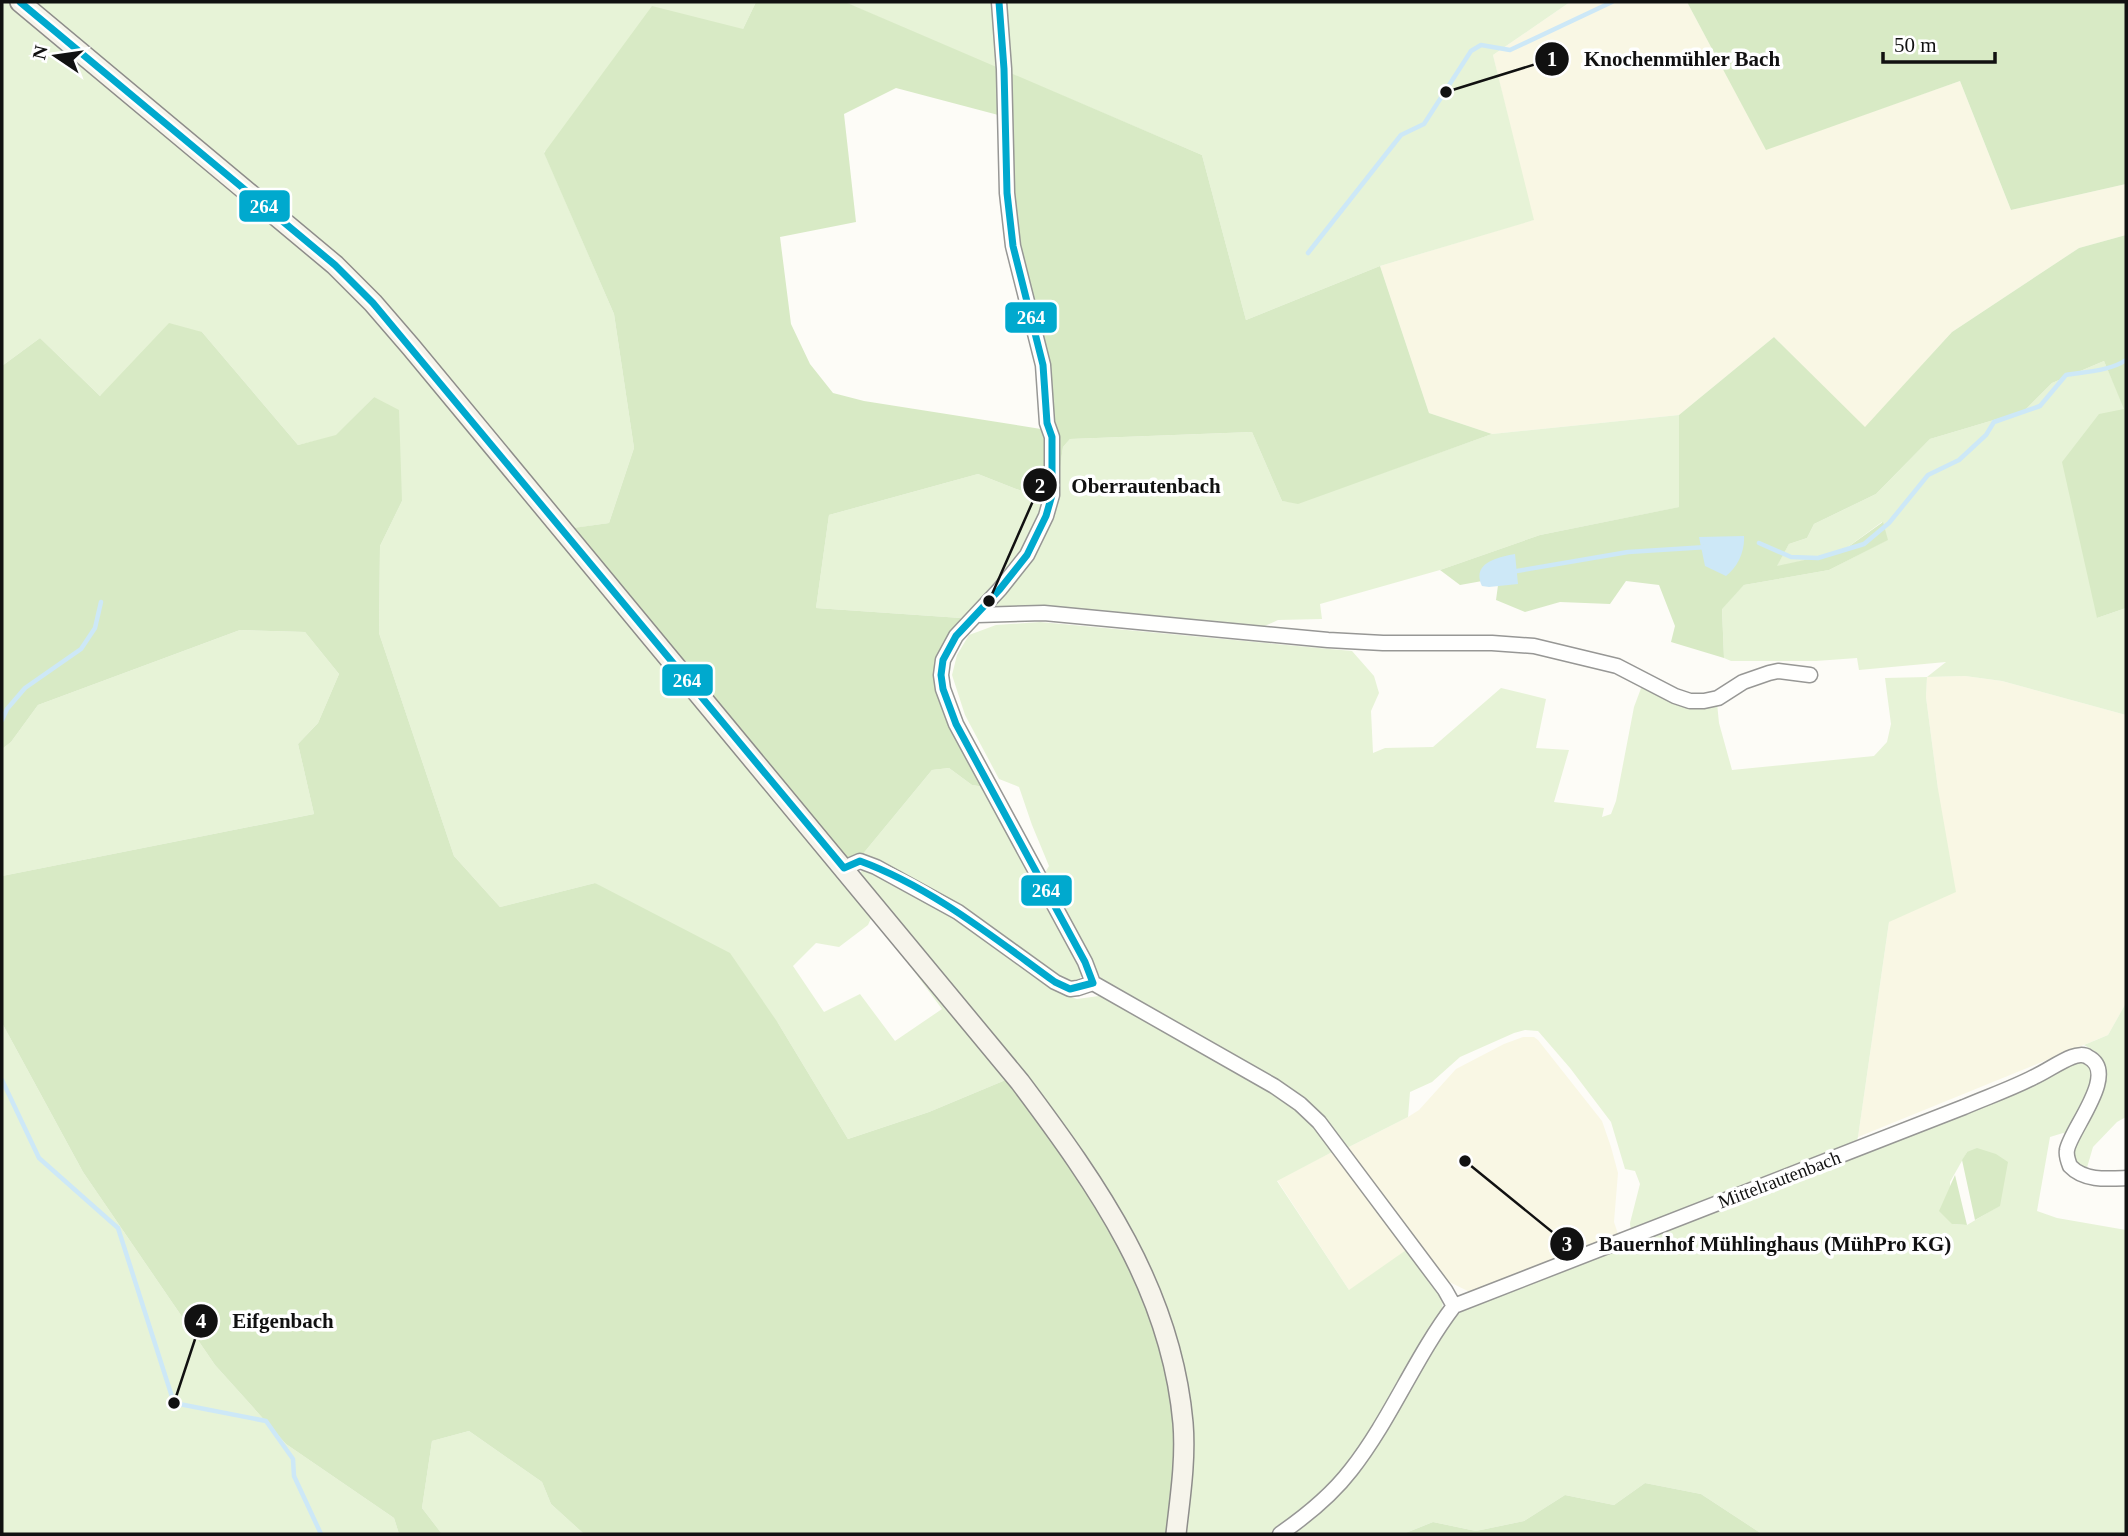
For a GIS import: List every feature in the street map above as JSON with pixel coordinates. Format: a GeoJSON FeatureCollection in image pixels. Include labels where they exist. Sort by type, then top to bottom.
{"type":"FeatureCollection","features":[{"type":"Feature","properties":{"kind":"main road"},"geometry":{"type":"LineString","coordinates":[[20,2],[355,284],[411,347],[1020,1082],[1083,1169],[1126,1238],[1153,1299],[1177,1381],[1183,1441],[1176,1534]]}},
{"type":"Feature","properties":{"kind":"street"},"geometry":{"type":"LineString","coordinates":[[999,2],[1013,246],[1043,365],[1047,423],[1052,437],[1052,495],[1046,516],[1027,555],[950,645],[943,660],[943,689],[956,724],[1085,962],[1093,984],[1274,1086],[1300,1104],[1319,1122],[1340,1149],[1445,1290],[1454,1306],[1350,1471],[1315,1508],[1280,1534]]}},
{"type":"Feature","properties":{"kind":"street"},"geometry":{"type":"LineString","coordinates":[[976,615],[1044,613],[1328,640],[1534,646],[1618,666],[1690,701],[1718,698],[1743,682],[1769,673],[1779,671],[1810,675]]}},
{"type":"Feature","properties":{"kind":"street"},"geometry":{"type":"LineString","coordinates":[[844,868],[860,861],[876,867],[969,920],[1055,982],[1070,989],[1093,984]]}},
{"type":"Feature","properties":{"kind":"street","name":"Mittelrautenbach"},"geometry":{"type":"LineString","coordinates":[[1454,1306],[1964,1107],[2032,1079],[2074,1056],[2085,1055],[2093,1060],[2098,1080],[2091,1103],[2067,1147],[2070,1166],[2090,1177],[2126,1178]]}},
{"type":"Feature","properties":{"kind":"shaded area"},"geometry":{"type":"Polygon","coordinates":[[[1570,2],[1687,2],[1766,149],[1960,81],[2011,210],[2126,184],[2126,235],[2079,248],[1952,332],[1865,428],[1774,337],[1679,415],[1492,434],[1429,413],[1380,266],[1533,220],[1493,55],[1570,2]]]}},
{"type":"Feature","properties":{"kind":"shaded area"},"geometry":{"type":"Polygon","coordinates":[[[1965,676],[2002,681],[2126,715],[2126,1003],[2108,1035],[1858,1137],[1889,922],[1938,789],[1926,697],[1927,677],[1965,676]]]}},
{"type":"Feature","properties":{"kind":"shaded area"},"geometry":{"type":"Polygon","coordinates":[[[1523,1037],[1534,1037],[1538,1040],[1602,1121],[1618,1173],[1614,1222],[1619,1237],[1472,1293],[1441,1278],[1349,1290],[1277,1180],[1408,1117],[1419,1110],[1456,1069],[1523,1037]]]}},
{"type":"Feature","properties":{"kind":"green space"},"geometry":{"type":"Polygon","coordinates":[[[2,2],[756,2],[743,29],[544,152],[614,314],[634,448],[609,523],[574,528],[669,667],[873,914],[868,925],[839,947],[816,943],[793,966],[824,1012],[860,994],[895,1041],[942,1009],[899,951],[899,945],[1008,1079],[929,1112],[848,1139],[778,1023],[595,883],[500,907],[454,856],[379,633],[380,546],[402,501],[374,397],[336,436],[298,445],[202,332],[100,396],[40,338],[2,366],[2,2]]]}},
{"type":"Feature","properties":{"kind":"green space"},"geometry":{"type":"Polygon","coordinates":[[[756,2],[845,2],[1202,155],[1246,320],[1380,266],[1429,413],[1492,434],[1298,504],[1282,501],[1252,432],[1070,439],[1063,447],[1055,502],[978,474],[829,515],[816,608],[961,618],[947,640],[939,695],[957,741],[985,787],[972,785],[949,768],[932,770],[862,855],[847,860],[573,528],[609,523],[634,448],[614,314],[544,153],[652,6],[743,29],[756,2]],[[896,88],[844,114],[856,222],[780,237],[791,324],[810,364],[833,393],[864,401],[1041,429],[1039,365],[1009,251],[1002,116],[896,88]]]}},
{"type":"Feature","properties":{"kind":"green space"},"geometry":{"type":"Polygon","coordinates":[[[844,2],[996,2],[1001,70],[844,2]]]}},
{"type":"Feature","properties":{"kind":"green space"},"geometry":{"type":"Polygon","coordinates":[[[1004,2],[1570,2],[1493,55],[1534,220],[1380,266],[1246,320],[1202,155],[1009,73],[1004,2]]]}},
{"type":"Feature","properties":{"kind":"green space"},"geometry":{"type":"Polygon","coordinates":[[[1687,2],[2126,2],[2126,184],[2011,210],[1960,81],[1766,150],[1687,2]]]}},
{"type":"Feature","properties":{"kind":"green space"},"geometry":{"type":"Polygon","coordinates":[[[2126,235],[2126,608],[2097,618],[2062,462],[2099,414],[2124,409],[2104,361],[2052,383],[2024,411],[1930,439],[1876,494],[1814,524],[1807,538],[1789,544],[1777,566],[1841,552],[1883,522],[1888,540],[1829,570],[1744,585],[1722,609],[1724,658],[1671,642],[1675,626],[1659,585],[1626,581],[1610,604],[1560,602],[1525,612],[1496,600],[1499,578],[1460,585],[1440,570],[1540,535],[1679,507],[1679,415],[1774,337],[1865,427],[1952,332],[2079,248],[2126,235]]]}},
{"type":"Feature","properties":{"kind":"green space"},"geometry":{"type":"Polygon","coordinates":[[[169,323],[202,332],[298,445],[336,435],[374,397],[399,410],[402,501],[380,546],[379,633],[454,856],[500,907],[595,883],[730,953],[778,1023],[848,1139],[929,1112],[1008,1079],[1112,1224],[1145,1296],[1173,1384],[1176,1453],[1169,1534],[584,1534],[551,1504],[542,1482],[469,1431],[432,1441],[422,1508],[442,1534],[399,1534],[394,1518],[286,1444],[215,1365],[83,1172],[2,1023],[2,876],[314,814],[298,744],[318,723],[339,674],[305,632],[240,630],[38,705],[11,742],[2,749],[2,366],[40,338],[100,396],[169,323]]]}},
{"type":"Feature","properties":{"kind":"green space"},"geometry":{"type":"Polygon","coordinates":[[[2104,361],[2125,409],[2097,618],[2126,608],[2126,715],[2002,681],[1965,676],[1927,677],[1946,662],[1859,670],[1857,658],[1731,661],[1724,658],[1722,608],[1744,585],[1829,570],[1887,540],[1882,522],[1841,552],[1776,567],[1789,544],[1807,538],[1814,524],[1876,494],[1930,439],[2024,411],[2052,383],[2104,361]]]}},
{"type":"Feature","properties":{"kind":"green space"},"geometry":{"type":"Polygon","coordinates":[[[1679,415],[1680,507],[1540,535],[1440,570],[1320,604],[1322,619],[1278,620],[1256,630],[994,609],[993,605],[1013,581],[1061,460],[1063,447],[1070,439],[1252,432],[1282,501],[1298,503],[1492,434],[1679,415]]]}},
{"type":"Feature","properties":{"kind":"green space"},"geometry":{"type":"Polygon","coordinates":[[[978,474],[1047,501],[1022,554],[976,607],[961,618],[816,608],[829,515],[978,474]]]}},
{"type":"Feature","properties":{"kind":"green space"},"geometry":{"type":"Polygon","coordinates":[[[1040,622],[1352,651],[1374,676],[1379,693],[1371,711],[1373,753],[1385,748],[1433,747],[1501,688],[1546,699],[1536,748],[1569,750],[1554,802],[1604,808],[1602,817],[1611,814],[1616,801],[1634,707],[1643,683],[1717,703],[1719,723],[1732,770],[1874,756],[1887,742],[1891,724],[1885,678],[1927,677],[1926,697],[1938,789],[1956,892],[1889,922],[1855,1145],[1631,1234],[1630,1223],[1640,1184],[1635,1171],[1625,1169],[1611,1122],[1538,1031],[1514,1033],[1460,1057],[1432,1082],[1410,1092],[1408,1117],[1345,1149],[1322,1120],[1102,980],[1043,876],[1049,866],[1019,787],[999,779],[965,715],[952,675],[957,655],[969,635],[996,625],[1040,622]]]}},
{"type":"Feature","properties":{"kind":"green space"},"geometry":{"type":"Polygon","coordinates":[[[240,630],[305,632],[339,674],[318,723],[298,744],[314,814],[2,876],[2,749],[11,742],[38,705],[240,630]]]}},
{"type":"Feature","properties":{"kind":"green space"},"geometry":{"type":"Polygon","coordinates":[[[949,768],[972,785],[985,787],[1082,969],[1077,981],[1057,978],[938,896],[872,858],[862,855],[932,770],[949,768]]]}},
{"type":"Feature","properties":{"kind":"green space"},"geometry":{"type":"Polygon","coordinates":[[[863,869],[935,904],[1068,996],[1077,999],[1099,996],[1122,1006],[1298,1106],[1336,1150],[1277,1181],[1349,1290],[1409,1248],[1443,1299],[1442,1312],[1347,1468],[1293,1519],[1270,1534],[1183,1534],[1141,1251],[1123,1215],[1087,1162],[859,875],[863,869]]]}},
{"type":"Feature","properties":{"kind":"green space"},"geometry":{"type":"Polygon","coordinates":[[[2126,1003],[2126,1117],[2117,1122],[2093,1147],[2086,1171],[2076,1163],[2073,1150],[2103,1065],[2096,1052],[2084,1045],[2108,1035],[2126,1003]]]}},
{"type":"Feature","properties":{"kind":"green space"},"geometry":{"type":"Polygon","coordinates":[[[2,1023],[83,1172],[215,1365],[286,1444],[394,1518],[399,1534],[2,1534],[2,1023]]]}},
{"type":"Feature","properties":{"kind":"green space"},"geometry":{"type":"Polygon","coordinates":[[[2084,1061],[2092,1069],[2094,1080],[2069,1135],[2063,1133],[2050,1137],[2037,1211],[2057,1218],[2126,1230],[2126,1534],[1762,1534],[1701,1494],[1645,1483],[1614,1505],[1565,1495],[1524,1521],[1476,1531],[1433,1522],[1403,1534],[1286,1534],[1318,1510],[1449,1321],[1468,1307],[2070,1062],[2084,1061]],[[1967,1152],[1950,1182],[1952,1224],[1967,1225],[1999,1206],[1967,1152]]]}},
{"type":"Feature","properties":{"kind":"green space"},"geometry":{"type":"Polygon","coordinates":[[[1977,1148],[1996,1154],[2008,1162],[2000,1206],[1975,1220],[1962,1160],[1967,1152],[1977,1148]]]}},
{"type":"Feature","properties":{"kind":"green space"},"geometry":{"type":"Polygon","coordinates":[[[1955,1175],[1967,1225],[1952,1224],[1939,1211],[1955,1175]]]}},
{"type":"Feature","properties":{"kind":"green space"},"geometry":{"type":"Polygon","coordinates":[[[469,1431],[542,1482],[551,1504],[584,1534],[442,1534],[422,1508],[432,1441],[469,1431]]]}},
{"type":"Feature","properties":{"kind":"green space"},"geometry":{"type":"Polygon","coordinates":[[[1645,1483],[1701,1494],[1762,1534],[1403,1534],[1433,1522],[1476,1531],[1524,1521],[1565,1495],[1614,1505],[1645,1483]]]}},
{"type":"Feature","properties":{"kind":"water"},"geometry":{"type":"Polygon","coordinates":[[[1744,536],[1740,558],[1726,576],[1705,566],[1699,537],[1744,536]]]}},
{"type":"Feature","properties":{"kind":"water"},"geometry":{"type":"Polygon","coordinates":[[[1515,554],[1518,584],[1482,586],[1480,572],[1488,562],[1515,554]]]}},
{"type":"Feature","properties":{"kind":"waterway"},"geometry":{"type":"LineString","coordinates":[[1308,253],[1401,135],[1424,124],[1471,51],[1481,45],[1510,50],[1612,2]]}},
{"type":"Feature","properties":{"kind":"waterway"},"geometry":{"type":"LineString","coordinates":[[1759,543],[1791,557],[1818,558],[1864,544],[1889,523],[1928,475],[1959,460],[1986,435],[1994,422],[2040,406],[2066,375],[2105,369],[2126,360]]}},
{"type":"Feature","properties":{"kind":"waterway"},"geometry":{"type":"LineString","coordinates":[[1517,571],[1628,552],[1707,547]]}},
{"type":"Feature","properties":{"kind":"waterway"},"geometry":{"type":"LineString","coordinates":[[2,720],[7,709],[25,688],[81,649],[95,628],[101,602]]}},
{"type":"Feature","properties":{"kind":"waterway"},"geometry":{"type":"LineString","coordinates":[[2,1080],[39,1158],[118,1228],[174,1403],[266,1421],[293,1459],[294,1476],[321,1534]]}},
{"type":"Feature","properties":{"kind":"transit line","name":"264"},"geometry":{"type":"LineString","coordinates":[[20,2],[335,265],[373,303],[844,868],[860,861],[912,885],[985,931],[1055,982],[1070,989],[1093,983],[1085,962],[956,724],[943,689],[941,675],[943,660],[956,636],[1000,589],[1027,555],[1046,516],[1052,495],[1052,437],[1047,423],[1043,365],[1013,246],[1007,193],[1004,69],[999,2]]}},
{"type":"Feature","properties":{"kind":"place","name":"Knochenmühler Bach"},"geometry":{"type":"Point","coordinates":[1446,92]}},
{"type":"Feature","properties":{"kind":"place","name":"Oberrautenbach"},"geometry":{"type":"Point","coordinates":[989,601]}},
{"type":"Feature","properties":{"kind":"place","name":"Bauernhof Mühlinghaus (MühPro KG)"},"geometry":{"type":"Point","coordinates":[1465,1161]}},
{"type":"Feature","properties":{"kind":"place","name":"Eifgenbach"},"geometry":{"type":"Point","coordinates":[174,1403]}}]}
